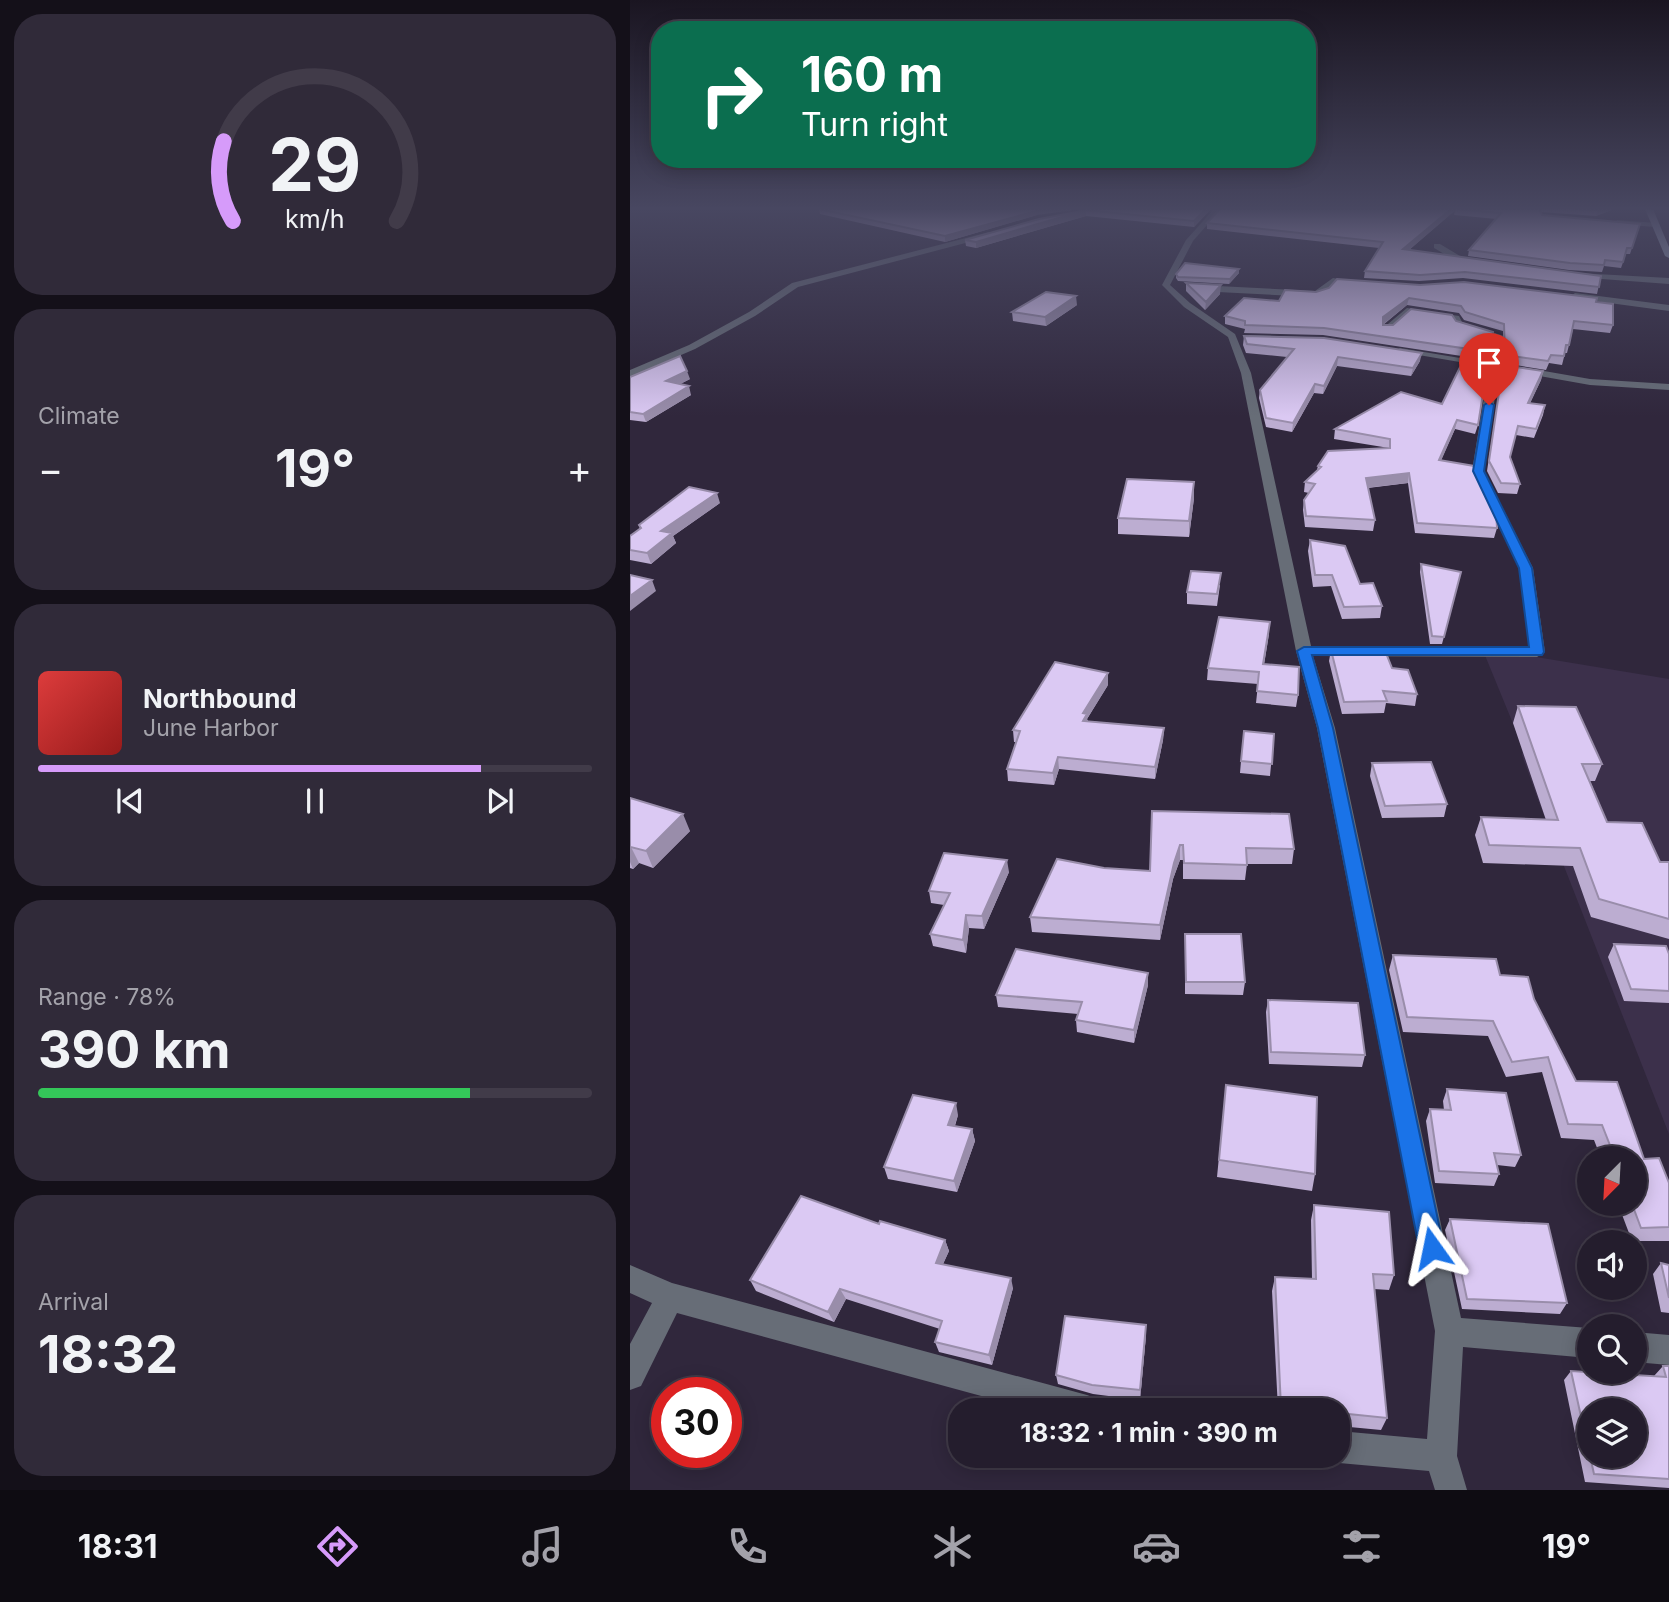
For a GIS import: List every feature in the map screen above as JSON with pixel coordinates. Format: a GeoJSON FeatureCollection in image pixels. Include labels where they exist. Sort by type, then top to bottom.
{"type":"FeatureCollection","features":[{"type":"Feature","properties":{"kind":"street"},"geometry":{"type":"LineString","coordinates":[[630,374],[692,347],[752,314],[795,285],[817,279]]}},
{"type":"Feature","properties":{"kind":"street"},"geometry":{"type":"LineString","coordinates":[[1176,279],[1173,286],[1187,305],[1233,338],[1246,373],[1304,651],[1326,728],[1449,1331],[1440,1456],[1451,1490]]}},
{"type":"Feature","properties":{"kind":"street"},"geometry":{"type":"LineString","coordinates":[[1623,279],[1669,281]]}},
{"type":"Feature","properties":{"kind":"street"},"geometry":{"type":"LineString","coordinates":[[1193,288],[1315,294],[1324,292],[1325,286],[1333,281],[1373,284]]}},
{"type":"Feature","properties":{"kind":"street"},"geometry":{"type":"LineString","coordinates":[[1559,294],[1669,308]]}},
{"type":"Feature","properties":{"kind":"street"},"geometry":{"type":"LineString","coordinates":[[1304,651],[1537,652],[1525,568],[1478,471],[1499,336],[1458,324],[1456,318],[1407,311],[1387,330]]}},
{"type":"Feature","properties":{"kind":"street"},"geometry":{"type":"LineString","coordinates":[[1233,338],[1280,337],[1321,341]]}},
{"type":"Feature","properties":{"kind":"street"},"geometry":{"type":"LineString","coordinates":[[1390,350],[1590,382],[1669,387]]}},
{"type":"Feature","properties":{"kind":"street"},"geometry":{"type":"LineString","coordinates":[[630,1279],[670,1297],[1043,1398]]}},
{"type":"Feature","properties":{"kind":"street"},"geometry":{"type":"LineString","coordinates":[[630,1375],[670,1297]]}},
{"type":"Feature","properties":{"kind":"street"},"geometry":{"type":"LineString","coordinates":[[1449,1331],[1577,1342]]}},
{"type":"Feature","properties":{"kind":"street"},"geometry":{"type":"LineString","coordinates":[[1647,1348],[1669,1350]]}},
{"type":"Feature","properties":{"kind":"street"},"geometry":{"type":"LineString","coordinates":[[1350,1448],[1440,1456]]}},
{"type":"Feature","properties":{"kind":"shaded area"},"geometry":{"type":"Polygon","coordinates":[[[1482,648],[1669,679],[1669,1134],[1540,805],[1522,755],[1523,748],[1482,648]]]}},
{"type":"Feature","properties":{"kind":"building"},"geometry":{"type":"Polygon","coordinates":[[[1337,279],[1420,285],[1464,282],[1597,298],[1596,302],[1613,304],[1613,325],[1574,321],[1564,356],[1551,355],[1548,361],[1505,355],[1504,324],[1465,312],[1461,306],[1409,298],[1383,317],[1383,325],[1393,325],[1411,309],[1452,315],[1456,321],[1493,332],[1490,352],[1324,328],[1245,325],[1245,321],[1225,316],[1244,298],[1279,301],[1285,290],[1316,292],[1329,288],[1337,279]]]}},
{"type":"Feature","properties":{"kind":"building"},"geometry":{"type":"Polygon","coordinates":[[[1523,279],[1601,279],[1599,287],[1523,279]]]}},
{"type":"Feature","properties":{"kind":"building"},"geometry":{"type":"Polygon","coordinates":[[[1186,283],[1221,285],[1206,302],[1186,283]]]}},
{"type":"Feature","properties":{"kind":"building"},"geometry":{"type":"Polygon","coordinates":[[[1046,292],[1076,296],[1045,317],[1012,312],[1046,292]]]}},
{"type":"Feature","properties":{"kind":"building"},"geometry":{"type":"Polygon","coordinates":[[[1244,336],[1324,338],[1422,353],[1413,368],[1338,357],[1324,386],[1315,384],[1293,423],[1266,418],[1260,390],[1294,349],[1247,344],[1244,336]]]}},
{"type":"Feature","properties":{"kind":"building"},"geometry":{"type":"Polygon","coordinates":[[[680,356],[687,371],[666,381],[689,386],[643,414],[630,412],[630,377],[680,356]]]}},
{"type":"Feature","properties":{"kind":"building"},"geometry":{"type":"Polygon","coordinates":[[[1464,359],[1488,362],[1478,425],[1457,420],[1439,460],[1474,466],[1496,511],[1497,528],[1417,523],[1409,473],[1366,478],[1375,520],[1306,516],[1304,500],[1315,484],[1305,482],[1321,467],[1318,466],[1328,451],[1390,448],[1390,439],[1335,429],[1401,392],[1442,404],[1464,359]]]}},
{"type":"Feature","properties":{"kind":"building"},"geometry":{"type":"Polygon","coordinates":[[[1503,365],[1543,371],[1528,403],[1545,405],[1536,429],[1518,426],[1510,457],[1520,484],[1501,483],[1489,461],[1503,365]]]}},
{"type":"Feature","properties":{"kind":"building"},"geometry":{"type":"Polygon","coordinates":[[[1127,479],[1194,482],[1189,521],[1118,518],[1127,479]]]}},
{"type":"Feature","properties":{"kind":"building"},"geometry":{"type":"Polygon","coordinates":[[[689,487],[717,493],[661,531],[672,533],[647,553],[630,550],[630,536],[641,528],[639,525],[689,487]]]}},
{"type":"Feature","properties":{"kind":"building"},"geometry":{"type":"Polygon","coordinates":[[[1310,540],[1345,546],[1360,584],[1373,583],[1382,606],[1344,607],[1332,575],[1315,575],[1310,540]]]}},
{"type":"Feature","properties":{"kind":"building"},"geometry":{"type":"Polygon","coordinates":[[[1421,564],[1461,572],[1444,637],[1432,636],[1421,564]]]}},
{"type":"Feature","properties":{"kind":"building"},"geometry":{"type":"Polygon","coordinates":[[[1191,571],[1221,573],[1217,594],[1187,592],[1191,571]]]}},
{"type":"Feature","properties":{"kind":"building"},"geometry":{"type":"Polygon","coordinates":[[[630,575],[652,580],[630,596],[630,575]]]}},
{"type":"Feature","properties":{"kind":"building"},"geometry":{"type":"Polygon","coordinates":[[[1219,617],[1270,622],[1263,664],[1299,667],[1298,695],[1257,691],[1259,672],[1208,668],[1219,617]]]}},
{"type":"Feature","properties":{"kind":"building"},"geometry":{"type":"Polygon","coordinates":[[[1384,648],[1392,668],[1408,670],[1417,694],[1383,691],[1387,701],[1344,702],[1331,650],[1384,648]]]}},
{"type":"Feature","properties":{"kind":"building"},"geometry":{"type":"Polygon","coordinates":[[[1055,662],[1108,673],[1083,713],[1087,714],[1083,721],[1164,728],[1155,767],[1058,757],[1053,773],[1007,769],[1020,731],[1013,730],[1055,662]]]}},
{"type":"Feature","properties":{"kind":"building"},"geometry":{"type":"Polygon","coordinates":[[[1518,706],[1576,707],[1602,764],[1582,764],[1607,822],[1642,823],[1660,862],[1669,862],[1669,919],[1599,899],[1580,848],[1489,845],[1481,817],[1558,820],[1518,706]]]}},
{"type":"Feature","properties":{"kind":"building"},"geometry":{"type":"Polygon","coordinates":[[[1244,731],[1274,734],[1272,764],[1241,761],[1244,731]]]}},
{"type":"Feature","properties":{"kind":"building"},"geometry":{"type":"Polygon","coordinates":[[[1431,762],[1447,804],[1385,806],[1372,763],[1431,762]]]}},
{"type":"Feature","properties":{"kind":"building"},"geometry":{"type":"Polygon","coordinates":[[[630,798],[683,814],[646,851],[630,848],[630,798]]]}},
{"type":"Feature","properties":{"kind":"building"},"geometry":{"type":"Polygon","coordinates":[[[1152,811],[1289,814],[1294,849],[1246,848],[1247,865],[1184,863],[1183,845],[1180,845],[1160,925],[1030,917],[1057,859],[1104,868],[1150,871],[1152,811]]]}},
{"type":"Feature","properties":{"kind":"building"},"geometry":{"type":"Polygon","coordinates":[[[944,853],[1007,860],[982,916],[966,915],[963,940],[930,934],[950,893],[929,891],[944,853]]]}},
{"type":"Feature","properties":{"kind":"building"},"geometry":{"type":"Polygon","coordinates":[[[1185,934],[1241,934],[1245,982],[1186,982],[1185,934]]]}},
{"type":"Feature","properties":{"kind":"building"},"geometry":{"type":"Polygon","coordinates":[[[1614,944],[1666,946],[1669,954],[1669,991],[1631,989],[1614,944]]]}},
{"type":"Feature","properties":{"kind":"building"},"geometry":{"type":"Polygon","coordinates":[[[1016,949],[1148,973],[1134,1030],[1076,1020],[1082,1002],[996,995],[1016,949]]]}},
{"type":"Feature","properties":{"kind":"building"},"geometry":{"type":"Polygon","coordinates":[[[1393,955],[1496,959],[1500,975],[1528,977],[1534,999],[1576,1081],[1617,1082],[1639,1146],[1610,1146],[1602,1125],[1568,1124],[1548,1057],[1512,1062],[1493,1021],[1407,1017],[1393,955]]]}},
{"type":"Feature","properties":{"kind":"building"},"geometry":{"type":"Polygon","coordinates":[[[1268,1000],[1358,1003],[1365,1055],[1271,1052],[1268,1000]]]}},
{"type":"Feature","properties":{"kind":"building"},"geometry":{"type":"Polygon","coordinates":[[[1226,1085],[1317,1097],[1315,1174],[1219,1160],[1226,1085]]]}},
{"type":"Feature","properties":{"kind":"building"},"geometry":{"type":"Polygon","coordinates":[[[1447,1089],[1506,1093],[1521,1155],[1494,1153],[1499,1174],[1439,1171],[1430,1109],[1451,1110],[1447,1089]]]}},
{"type":"Feature","properties":{"kind":"building"},"geometry":{"type":"Polygon","coordinates":[[[913,1095],[956,1103],[948,1125],[972,1129],[954,1181],[884,1167],[913,1095]]]}},
{"type":"Feature","properties":{"kind":"building"},"geometry":{"type":"Polygon","coordinates":[[[1659,1158],[1669,1183],[1669,1227],[1641,1228],[1636,1216],[1647,1216],[1647,1159],[1659,1158]]]}},
{"type":"Feature","properties":{"kind":"building"},"geometry":{"type":"Polygon","coordinates":[[[801,1196],[879,1224],[880,1221],[945,1240],[936,1263],[1011,1278],[989,1355],[935,1342],[942,1321],[840,1289],[828,1312],[750,1280],[801,1196]]]}},
{"type":"Feature","properties":{"kind":"building"},"geometry":{"type":"Polygon","coordinates":[[[1314,1205],[1389,1212],[1394,1275],[1373,1274],[1387,1418],[1350,1414],[1350,1398],[1281,1398],[1275,1277],[1316,1279],[1314,1205]]]}},
{"type":"Feature","properties":{"kind":"building"},"geometry":{"type":"Polygon","coordinates":[[[1450,1219],[1548,1224],[1567,1303],[1467,1299],[1450,1219]]]}},
{"type":"Feature","properties":{"kind":"building"},"geometry":{"type":"Polygon","coordinates":[[[1661,1263],[1669,1265],[1669,1298],[1661,1263]]]}},
{"type":"Feature","properties":{"kind":"building"},"geometry":{"type":"Polygon","coordinates":[[[1065,1316],[1146,1325],[1140,1390],[1092,1385],[1056,1375],[1065,1316]]]}},
{"type":"Feature","properties":{"kind":"building"},"geometry":{"type":"Polygon","coordinates":[[[1663,1366],[1669,1366],[1669,1479],[1594,1474],[1593,1468],[1647,1468],[1647,1398],[1577,1398],[1571,1371],[1577,1371],[1577,1384],[1647,1384],[1647,1376],[1666,1377],[1663,1366]]]}},
{"type":"Feature","properties":{"kind":"route"},"geometry":{"type":"LineString","coordinates":[[1432,1248],[1326,728],[1304,651],[1537,652],[1525,568],[1478,471],[1489,405]]}}]}
